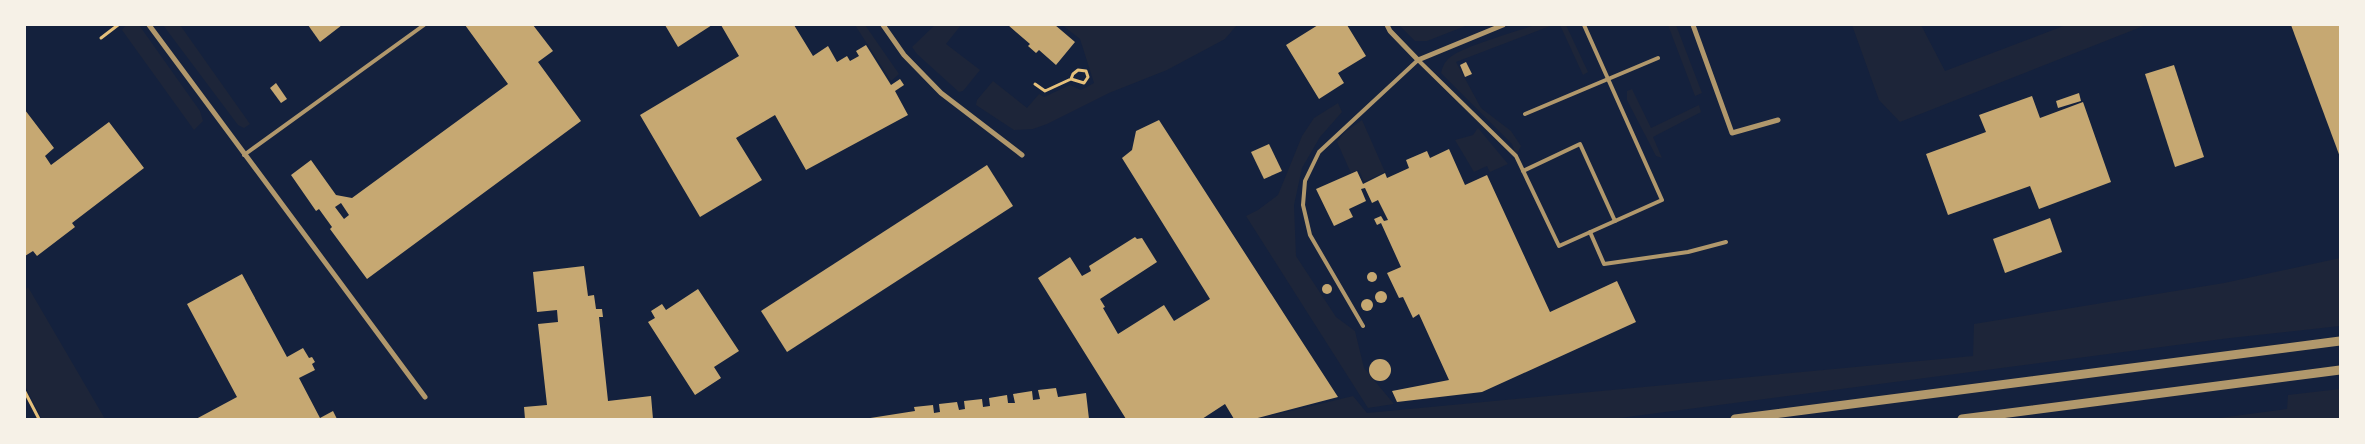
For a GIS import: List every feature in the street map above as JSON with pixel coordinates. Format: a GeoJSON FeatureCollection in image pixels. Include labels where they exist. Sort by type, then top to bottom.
{"type":"FeatureCollection","features":[{"type":"Feature","properties":{"kind":"street"},"geometry":{"type":"LineString","coordinates":[[149,25],[425,398]]}},
{"type":"Feature","properties":{"kind":"street"},"geometry":{"type":"LineString","coordinates":[[883,25],[904,55],[941,93],[1022,155]]}},
{"type":"Feature","properties":{"kind":"street"},"geometry":{"type":"LineString","coordinates":[[1387,25],[1390,31],[1418,60],[1503,25]]}},
{"type":"Feature","properties":{"kind":"street"},"geometry":{"type":"LineString","coordinates":[[1693,25],[1732,133],[1778,120]]}},
{"type":"Feature","properties":{"kind":"street"},"geometry":{"type":"LineString","coordinates":[[1735,419],[2340,340]]}},
{"type":"Feature","properties":{"kind":"street"},"geometry":{"type":"LineString","coordinates":[[1962,419],[2340,370]]}},
{"type":"Feature","properties":{"kind":"lane"},"geometry":{"type":"LineString","coordinates":[[244,155],[424,25]]}},
{"type":"Feature","properties":{"kind":"lane"},"geometry":{"type":"LineString","coordinates":[[1363,326],[1310,235],[1303,205],[1305,181],[1319,152],[1418,60],[1516,156],[1559,246],[1662,200],[1584,25]]}},
{"type":"Feature","properties":{"kind":"lane"},"geometry":{"type":"LineString","coordinates":[[1525,114],[1658,58]]}},
{"type":"Feature","properties":{"kind":"lane"},"geometry":{"type":"LineString","coordinates":[[1523,171],[1580,144],[1616,220]]}},
{"type":"Feature","properties":{"kind":"lane"},"geometry":{"type":"LineString","coordinates":[[1590,232],[1604,264],[1688,252],[1726,242]]}},
{"type":"Feature","properties":{"kind":"path"},"geometry":{"type":"LineString","coordinates":[[100,38],[118,25]]}},
{"type":"Feature","properties":{"kind":"path"},"geometry":{"type":"LineString","coordinates":[[1035,84],[1045,92],[1071,79],[1078,70],[1086,71],[1088,77],[1084,83],[1071,79]]}},
{"type":"Feature","properties":{"kind":"path"},"geometry":{"type":"LineString","coordinates":[[25,392],[39,419]]}},
{"type":"Feature","properties":{"kind":"shaded area"},"geometry":{"type":"Polygon","coordinates":[[[126,25],[139,25],[200,111],[203,121],[194,130],[122,30],[126,25]]]}},
{"type":"Feature","properties":{"kind":"shaded area"},"geometry":{"type":"Polygon","coordinates":[[[163,25],[180,25],[250,124],[244,128],[238,125],[163,25]]]}},
{"type":"Feature","properties":{"kind":"shaded area"},"geometry":{"type":"Polygon","coordinates":[[[855,25],[865,25],[899,74],[891,81],[855,25]]]}},
{"type":"Feature","properties":{"kind":"shaded area"},"geometry":{"type":"Polygon","coordinates":[[[935,25],[961,25],[946,44],[980,70],[963,91],[959,92],[917,54],[912,47],[935,25]]]}},
{"type":"Feature","properties":{"kind":"shaded area"},"geometry":{"type":"Polygon","coordinates":[[[1062,25],[1237,25],[1225,39],[1167,70],[1109,93],[1033,129],[1014,130],[976,105],[977,100],[993,81],[1027,108],[1039,94],[1044,97],[1070,85],[1081,90],[1094,83],[1080,39],[1062,25]]]}},
{"type":"Feature","properties":{"kind":"shaded area"},"geometry":{"type":"Polygon","coordinates":[[[1399,25],[1468,25],[1427,41],[1415,41],[1399,25]]]}},
{"type":"Feature","properties":{"kind":"shaded area"},"geometry":{"type":"Polygon","coordinates":[[[1535,25],[1553,25],[1456,62],[1481,108],[1511,131],[1521,146],[1516,156],[1512,144],[1441,73],[1445,62],[1454,54],[1535,25]]]}},
{"type":"Feature","properties":{"kind":"shaded area"},"geometry":{"type":"Polygon","coordinates":[[[1560,25],[1566,25],[1588,72],[1583,75],[1560,25]]]}},
{"type":"Feature","properties":{"kind":"shaded area"},"geometry":{"type":"Polygon","coordinates":[[[1668,25],[1676,25],[1702,93],[1695,96],[1668,25]]]}},
{"type":"Feature","properties":{"kind":"shaded area"},"geometry":{"type":"Polygon","coordinates":[[[1852,25],[1921,25],[1945,71],[2066,25],[2146,25],[1900,122],[1879,100],[1852,25]]]}},
{"type":"Feature","properties":{"kind":"shaded area"},"geometry":{"type":"Polygon","coordinates":[[[1632,89],[1651,128],[1699,105],[1701,112],[1653,137],[1662,158],[1656,156],[1627,100],[1627,91],[1632,89]]]}},
{"type":"Feature","properties":{"kind":"shaded area"},"geometry":{"type":"Polygon","coordinates":[[[1338,103],[1342,112],[1320,137],[1302,168],[1294,205],[1296,256],[1336,317],[1355,331],[1364,368],[1394,404],[1368,408],[1246,216],[1258,210],[1278,195],[1302,136],[1314,118],[1338,103]]]}},
{"type":"Feature","properties":{"kind":"shaded area"},"geometry":{"type":"Polygon","coordinates":[[[1362,120],[1385,172],[1364,182],[1359,170],[1351,173],[1337,142],[1345,132],[1362,120]]]}},
{"type":"Feature","properties":{"kind":"shaded area"},"geometry":{"type":"Polygon","coordinates":[[[1478,128],[1508,164],[1490,172],[1487,166],[1474,172],[1455,140],[1473,135],[1478,128]]]}},
{"type":"Feature","properties":{"kind":"shaded area"},"geometry":{"type":"Polygon","coordinates":[[[2340,258],[2340,326],[2230,338],[1612,419],[1257,419],[1353,396],[1367,413],[1973,356],[1974,324],[2224,283],[2340,258]]]}},
{"type":"Feature","properties":{"kind":"shaded area"},"geometry":{"type":"Polygon","coordinates":[[[28,287],[105,419],[42,419],[25,386],[25,290],[28,287]]]}},
{"type":"Feature","properties":{"kind":"shaded area"},"geometry":{"type":"Polygon","coordinates":[[[2340,389],[2340,419],[2212,419],[2287,409],[2288,395],[2340,389]]]}},
{"type":"Feature","properties":{"kind":"building"},"geometry":{"type":"Polygon","coordinates":[[[308,25],[342,25],[320,42],[308,25]]]}},
{"type":"Feature","properties":{"kind":"building"},"geometry":{"type":"Polygon","coordinates":[[[465,25],[533,25],[553,51],[538,62],[581,121],[367,279],[330,229],[332,227],[319,209],[316,211],[291,175],[311,160],[336,195],[352,198],[508,84],[465,25]],[[341,203],[335,207],[344,219],[349,215],[341,203]]]}},
{"type":"Feature","properties":{"kind":"building"},"geometry":{"type":"Polygon","coordinates":[[[665,25],[712,25],[678,47],[665,25]]]}},
{"type":"Feature","properties":{"kind":"building"},"geometry":{"type":"Polygon","coordinates":[[[721,25],[794,25],[813,56],[828,46],[837,62],[847,56],[850,61],[859,56],[856,51],[866,45],[891,85],[900,79],[904,85],[895,91],[908,115],[806,170],[775,115],[736,138],[762,180],[700,217],[640,115],[739,56],[721,25]]]}},
{"type":"Feature","properties":{"kind":"building"},"geometry":{"type":"Polygon","coordinates":[[[1008,25],[1055,25],[1075,42],[1056,65],[1039,50],[1036,53],[1028,46],[1030,44],[1008,25]]]}},
{"type":"Feature","properties":{"kind":"building"},"geometry":{"type":"Polygon","coordinates":[[[1318,25],[1347,25],[1366,56],[1338,73],[1344,83],[1319,99],[1286,45],[1318,25]]]}},
{"type":"Feature","properties":{"kind":"building"},"geometry":{"type":"Polygon","coordinates":[[[2291,25],[2340,25],[2340,157],[2291,25]]]}},
{"type":"Feature","properties":{"kind":"building"},"geometry":{"type":"Polygon","coordinates":[[[1466,62],[1472,74],[1465,77],[1460,65],[1466,62]]]}},
{"type":"Feature","properties":{"kind":"building"},"geometry":{"type":"Polygon","coordinates":[[[2174,65],[2204,157],[2175,167],[2145,74],[2174,65]]]}},
{"type":"Feature","properties":{"kind":"building"},"geometry":{"type":"Polygon","coordinates":[[[276,83],[287,99],[281,103],[270,88],[276,83]]]}},
{"type":"Feature","properties":{"kind":"building"},"geometry":{"type":"Polygon","coordinates":[[[2079,93],[2081,101],[2058,108],[2056,101],[2079,93]]]}},
{"type":"Feature","properties":{"kind":"building"},"geometry":{"type":"Polygon","coordinates":[[[2032,96],[2040,118],[2083,102],[2111,182],[2039,209],[2030,186],[1948,215],[1926,154],[1986,132],[1979,115],[2032,96]]]}},
{"type":"Feature","properties":{"kind":"building"},"geometry":{"type":"Polygon","coordinates":[[[25,110],[54,148],[45,156],[51,165],[109,122],[144,168],[72,223],[75,227],[37,256],[33,251],[25,256],[25,110]]]}},
{"type":"Feature","properties":{"kind":"building"},"geometry":{"type":"Polygon","coordinates":[[[1159,120],[1338,397],[1254,419],[1234,419],[1225,404],[1202,419],[1126,419],[1038,278],[1070,257],[1082,276],[1091,271],[1089,266],[1135,237],[1137,239],[1142,238],[1157,262],[1100,299],[1118,334],[1164,305],[1174,321],[1210,299],[1122,158],[1132,150],[1136,131],[1159,120]]]}},
{"type":"Feature","properties":{"kind":"building"},"geometry":{"type":"Polygon","coordinates":[[[1269,144],[1282,171],[1264,179],[1251,152],[1269,144]]]}},
{"type":"Feature","properties":{"kind":"building"},"geometry":{"type":"Polygon","coordinates":[[[1449,149],[1465,185],[1487,175],[1550,312],[1617,281],[1636,322],[1482,392],[1397,402],[1392,391],[1449,380],[1419,314],[1413,318],[1403,297],[1399,298],[1387,273],[1401,267],[1381,223],[1377,225],[1374,219],[1381,216],[1384,221],[1388,220],[1378,200],[1372,203],[1365,188],[1361,189],[1366,201],[1349,209],[1353,217],[1334,226],[1316,189],[1357,171],[1363,184],[1385,173],[1387,178],[1409,168],[1406,160],[1427,151],[1430,158],[1449,149]]]}},
{"type":"Feature","properties":{"kind":"building"},"geometry":{"type":"Polygon","coordinates":[[[987,165],[1013,206],[787,352],[761,311],[987,165]]]}},
{"type":"Feature","properties":{"kind":"building"},"geometry":{"type":"Polygon","coordinates":[[[2050,218],[2062,252],[2005,273],[1993,239],[2050,218]]]}},
{"type":"Feature","properties":{"kind":"building"},"geometry":{"type":"Polygon","coordinates":[[[584,266],[588,296],[594,295],[596,309],[602,309],[603,317],[599,317],[608,401],[651,396],[653,419],[525,419],[524,407],[547,405],[538,324],[558,322],[557,310],[537,312],[533,272],[584,266]]]}},
{"type":"Feature","properties":{"kind":"building"},"geometry":{"type":"Polygon","coordinates":[[[1370,272],[1374,272],[1377,277],[1376,281],[1370,282],[1367,279],[1367,275],[1370,272]]]}},
{"type":"Feature","properties":{"kind":"building"},"geometry":{"type":"Polygon","coordinates":[[[242,274],[287,357],[303,348],[309,358],[312,357],[315,362],[312,364],[315,370],[299,378],[320,418],[333,411],[337,419],[196,419],[237,397],[187,304],[242,274]]]}},
{"type":"Feature","properties":{"kind":"building"},"geometry":{"type":"Polygon","coordinates":[[[1327,284],[1332,289],[1327,294],[1322,289],[1327,284]]]}},
{"type":"Feature","properties":{"kind":"building"},"geometry":{"type":"Polygon","coordinates":[[[698,289],[739,351],[714,367],[721,378],[695,395],[648,322],[655,318],[651,311],[662,304],[666,310],[698,289]]]}},
{"type":"Feature","properties":{"kind":"building"},"geometry":{"type":"Polygon","coordinates":[[[1379,291],[1383,291],[1387,297],[1383,303],[1379,303],[1375,299],[1375,295],[1379,291]]]}},
{"type":"Feature","properties":{"kind":"building"},"geometry":{"type":"Polygon","coordinates":[[[1367,299],[1373,305],[1367,311],[1361,305],[1367,299]]]}},
{"type":"Feature","properties":{"kind":"building"},"geometry":{"type":"Polygon","coordinates":[[[1380,359],[1388,362],[1391,370],[1388,378],[1380,381],[1372,378],[1369,370],[1372,362],[1380,359]]]}},
{"type":"Feature","properties":{"kind":"building"},"geometry":{"type":"Polygon","coordinates":[[[1056,388],[1058,397],[1086,393],[1089,419],[864,419],[915,411],[914,407],[933,405],[934,413],[940,412],[939,404],[957,402],[959,410],[965,409],[964,401],[982,399],[983,407],[990,406],[989,398],[1007,395],[1008,403],[1015,403],[1013,394],[1032,391],[1033,400],[1040,399],[1038,390],[1056,388]]]}}]}
